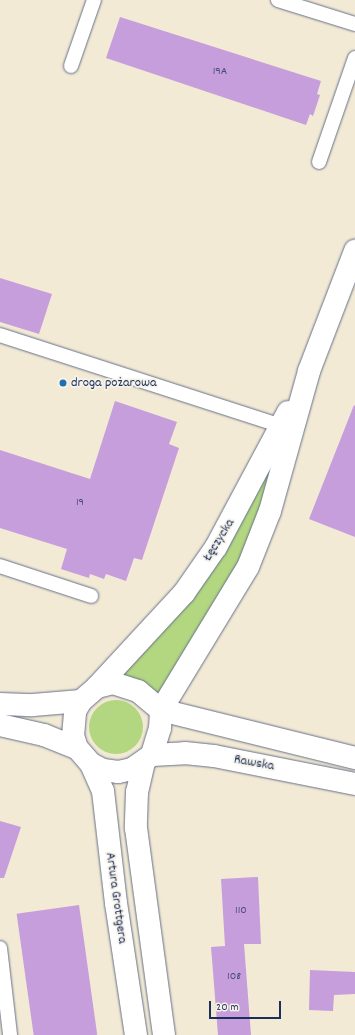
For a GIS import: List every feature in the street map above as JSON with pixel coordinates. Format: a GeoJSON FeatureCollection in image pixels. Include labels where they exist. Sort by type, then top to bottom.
{"type":"FeatureCollection","features":[{"type":"Feature","properties":{"kind":"main road","name":"Łęczycka"},"geometry":{"type":"LineString","coordinates":[[161,710],[248,567],[270,511],[309,372],[355,251]]}},
{"type":"Feature","properties":{"kind":"main road","name":"Łęczycka"},"geometry":{"type":"LineString","coordinates":[[89,694],[184,593],[216,547],[309,372]]}},
{"type":"Feature","properties":{"kind":"main road"},"geometry":{"type":"LineString","coordinates":[[0,704],[33,705],[89,694],[113,683],[127,686],[149,698],[161,710],[160,728],[148,759],[138,792],[136,828],[164,1035]]}},
{"type":"Feature","properties":{"kind":"main road"},"geometry":{"type":"LineString","coordinates":[[84,756],[72,724],[89,694]]}},
{"type":"Feature","properties":{"kind":"main road","name":"Rawska"},"geometry":{"type":"LineString","coordinates":[[161,710],[355,758]]}},
{"type":"Feature","properties":{"kind":"main road"},"geometry":{"type":"LineString","coordinates":[[0,725],[44,735],[84,756],[104,770],[118,772],[132,769],[148,759]]}},
{"type":"Feature","properties":{"kind":"main road","name":"Rawska"},"geometry":{"type":"LineString","coordinates":[[148,759],[186,753],[214,756],[355,784]]}},
{"type":"Feature","properties":{"kind":"main road","name":"Artura Grottgera"},"geometry":{"type":"LineString","coordinates":[[84,756],[103,790],[116,904],[136,1035]]}},
{"type":"Feature","properties":{"kind":"lane"},"geometry":{"type":"LineString","coordinates":[[71,66],[94,0]]}},
{"type":"Feature","properties":{"kind":"lane"},"geometry":{"type":"LineString","coordinates":[[278,0],[355,24]]}},
{"type":"Feature","properties":{"kind":"lane"},"geometry":{"type":"LineString","coordinates":[[319,162],[355,58]]}},
{"type":"Feature","properties":{"kind":"lane"},"geometry":{"type":"LineString","coordinates":[[0,336],[281,426]]}},
{"type":"Feature","properties":{"kind":"lane"},"geometry":{"type":"LineString","coordinates":[[0,566],[92,596]]}},
{"type":"Feature","properties":{"kind":"lane"},"geometry":{"type":"LineString","coordinates":[[0,948],[10,1035]]}},
{"type":"Feature","properties":{"kind":"green space"},"geometry":{"type":"Polygon","coordinates":[[[274,459],[249,547],[158,695],[148,684],[122,674],[274,459]]]}},
{"type":"Feature","properties":{"kind":"green space"},"geometry":{"type":"Polygon","coordinates":[[[111,700],[121,700],[131,704],[139,712],[143,722],[143,732],[139,742],[131,750],[121,754],[111,754],[101,750],[93,742],[89,732],[89,722],[93,712],[101,704],[111,700]]]}},
{"type":"Feature","properties":{"kind":"building"},"geometry":{"type":"Polygon","coordinates":[[[120,17],[321,81],[317,94],[320,95],[313,116],[310,114],[306,125],[106,58],[120,17]]]}},
{"type":"Feature","properties":{"kind":"building"},"geometry":{"type":"Polygon","coordinates":[[[0,278],[52,294],[39,334],[0,322],[0,278]]]}},
{"type":"Feature","properties":{"kind":"building"},"geometry":{"type":"Polygon","coordinates":[[[115,401],[177,422],[169,444],[179,448],[142,560],[134,558],[126,581],[106,574],[104,579],[90,574],[89,578],[61,569],[67,549],[0,528],[0,450],[90,479],[115,401]]]}},
{"type":"Feature","properties":{"kind":"building"},"geometry":{"type":"Polygon","coordinates":[[[354,405],[355,406],[355,537],[309,519],[354,405]]]}},
{"type":"Feature","properties":{"kind":"building"},"geometry":{"type":"Polygon","coordinates":[[[0,821],[21,827],[4,878],[0,878],[0,821]]]}},
{"type":"Feature","properties":{"kind":"building"},"geometry":{"type":"Polygon","coordinates":[[[258,877],[261,944],[244,944],[251,1035],[218,1035],[211,947],[225,946],[221,879],[258,877]]]}},
{"type":"Feature","properties":{"kind":"building"},"geometry":{"type":"Polygon","coordinates":[[[79,905],[97,1035],[34,1035],[17,914],[79,905]]]}},
{"type":"Feature","properties":{"kind":"building"},"geometry":{"type":"Polygon","coordinates":[[[310,970],[355,972],[355,994],[334,995],[333,1011],[309,1010],[310,970]]]}},
{"type":"Feature","properties":{"kind":"place","name":"droga pożarowa"},"geometry":{"type":"Point","coordinates":[63,383]}}]}
